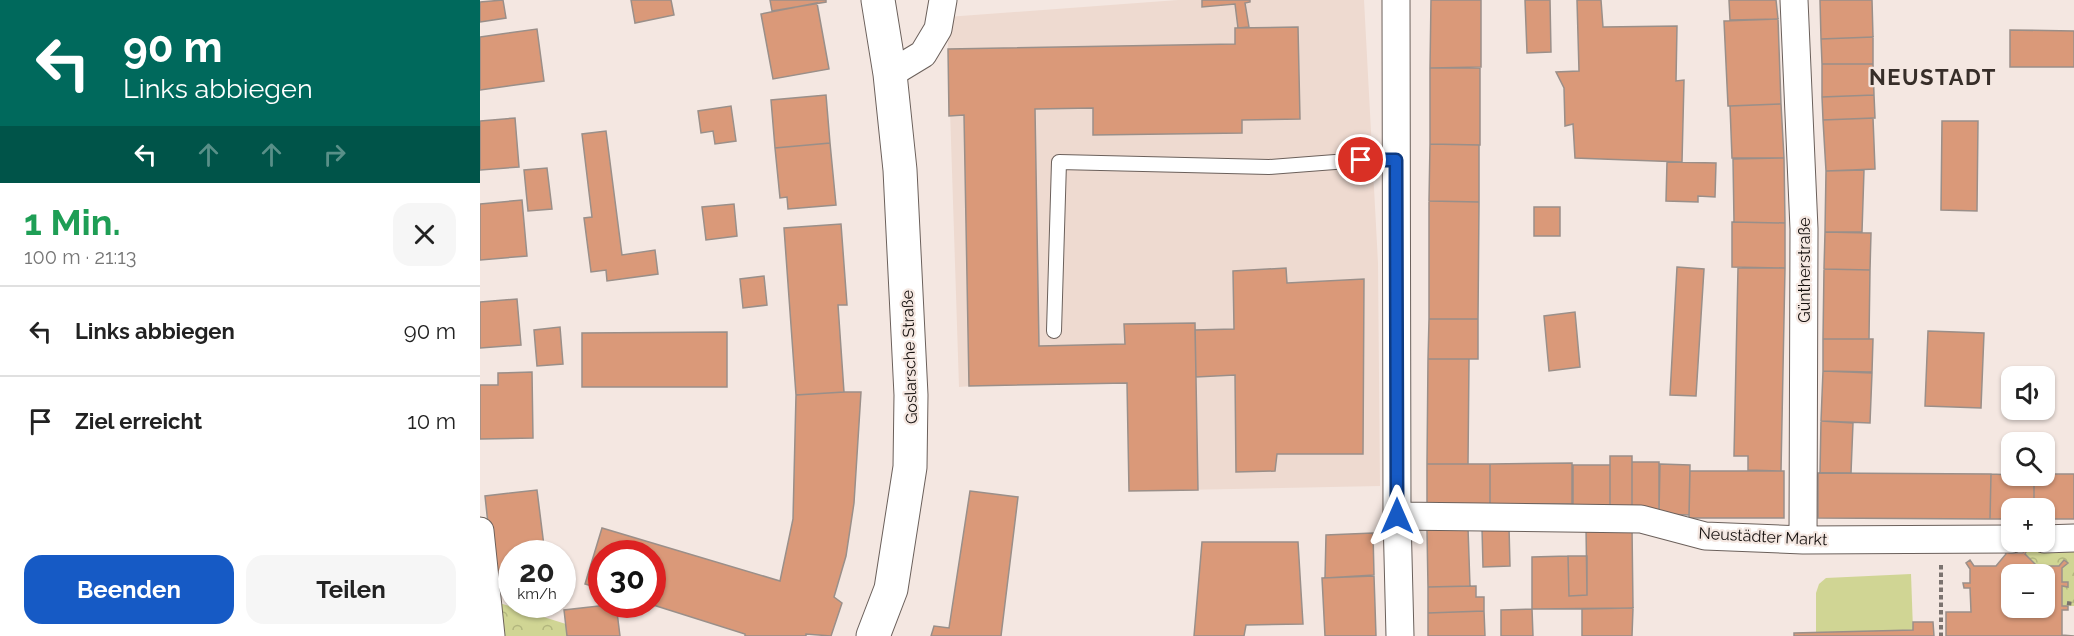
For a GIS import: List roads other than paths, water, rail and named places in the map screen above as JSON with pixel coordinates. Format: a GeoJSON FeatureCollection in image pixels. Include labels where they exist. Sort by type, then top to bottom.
{"type":"FeatureCollection","features":[{"type":"Feature","properties":{"kind":"main road","name":"Goslarsche Straße"},"geometry":{"type":"LineString","coordinates":[[873,636],[891,589],[910,467],[911,395],[900,170],[890,74],[878,0]]}},
{"type":"Feature","properties":{"kind":"street"},"geometry":{"type":"LineString","coordinates":[[890,74],[923,54],[938,29],[943,0]]}},
{"type":"Feature","properties":{"kind":"street"},"geometry":{"type":"LineString","coordinates":[[1396,0],[1397,516],[1400,636]]}},
{"type":"Feature","properties":{"kind":"street","name":"Güntherstraße"},"geometry":{"type":"LineString","coordinates":[[1794,0],[1804,229],[1803,540]]}},
{"type":"Feature","properties":{"kind":"street","name":"Neustädter Markt"},"geometry":{"type":"LineString","coordinates":[[1397,516],[1641,519],[1705,536],[1803,540],[2001,539]]}},
{"type":"Feature","properties":{"kind":"street"},"geometry":{"type":"LineString","coordinates":[[480,531],[491,636]]}},
{"type":"Feature","properties":{"kind":"street"},"geometry":{"type":"LineString","coordinates":[[2055,539],[2074,538]]}},
{"type":"Feature","properties":{"kind":"lane"},"geometry":{"type":"LineString","coordinates":[[1054,331],[1059,162],[1269,167],[1361,160],[1396,160]]}},
{"type":"Feature","properties":{"kind":"district","name":"NEUSTADT"},"geometry":{"type":"Point","coordinates":[1933,77]}}]}
